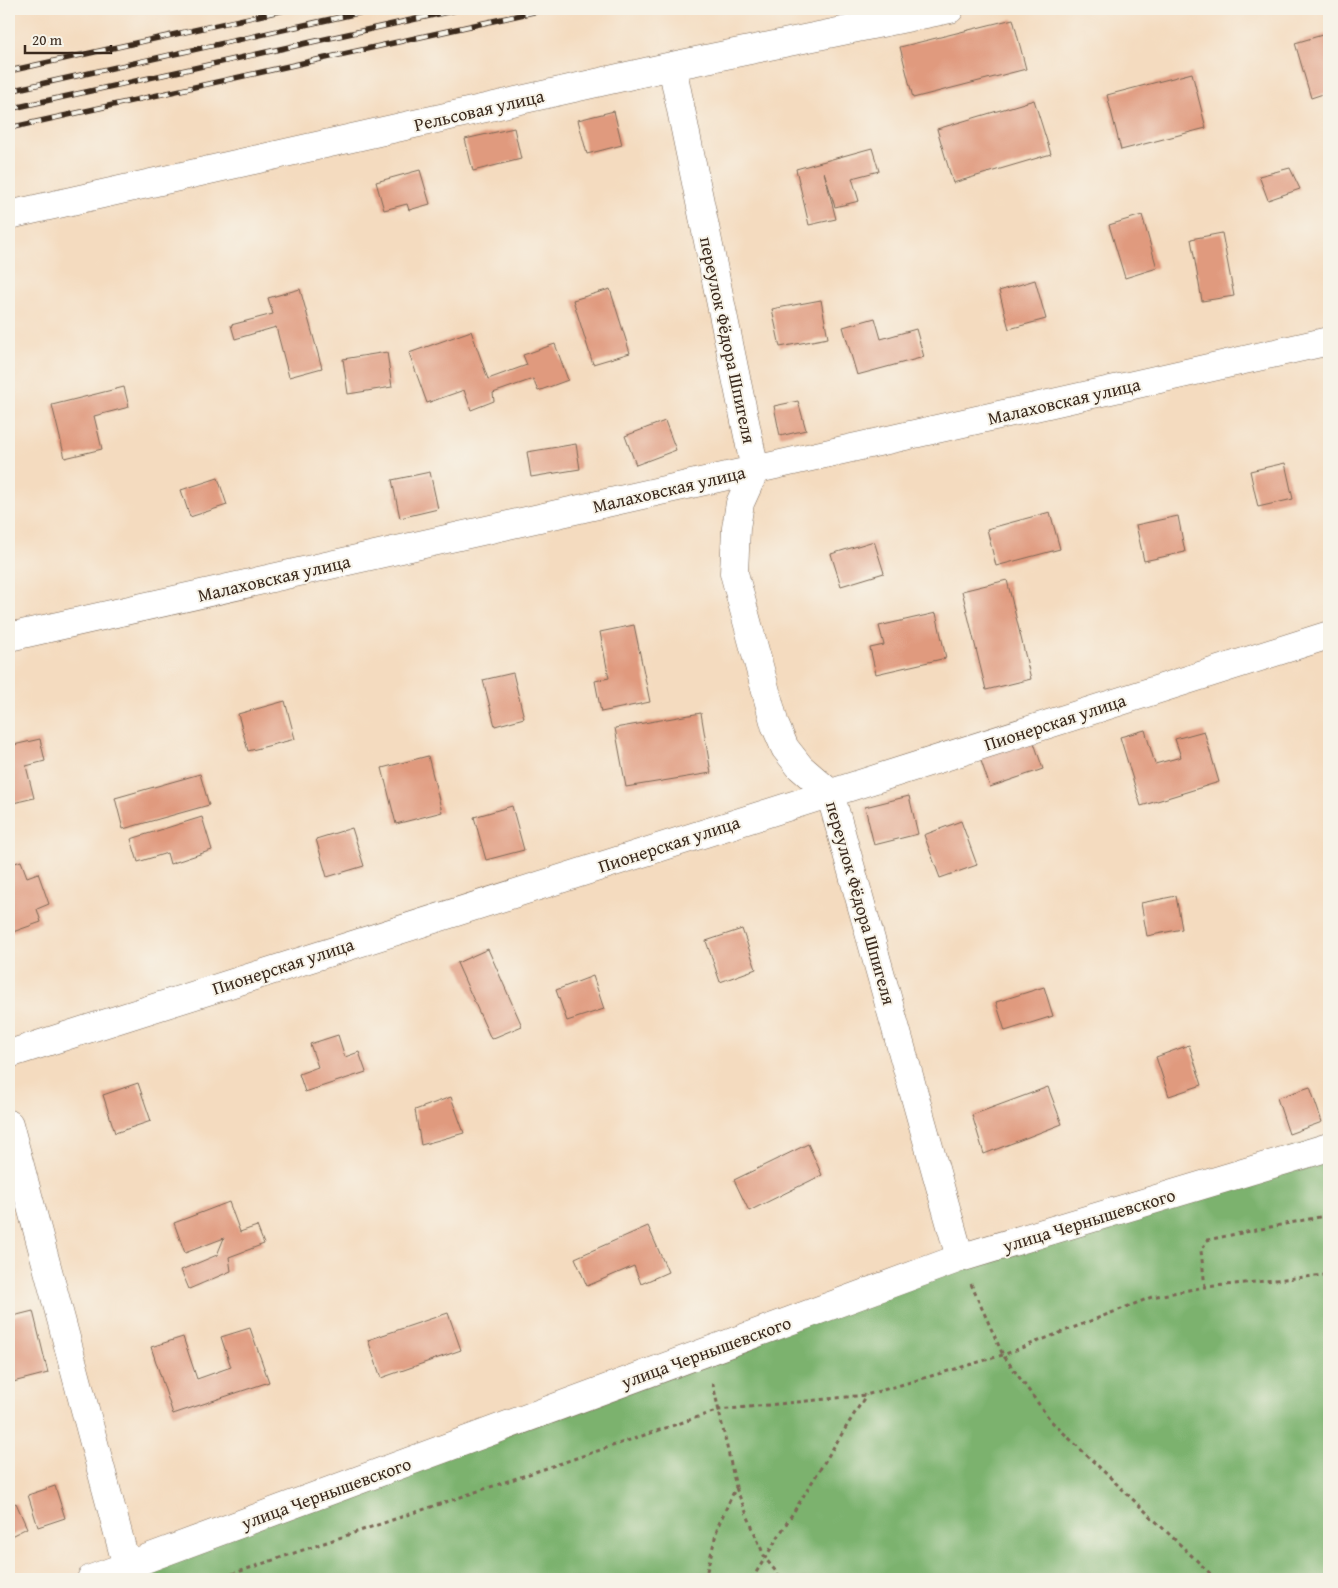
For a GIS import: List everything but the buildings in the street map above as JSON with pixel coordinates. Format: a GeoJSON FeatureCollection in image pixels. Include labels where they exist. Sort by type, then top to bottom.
{"type":"FeatureCollection","features":[{"type":"Feature","properties":{"kind":"street","name":"Рельсовая улица"},"geometry":{"type":"LineString","coordinates":[[9,215],[672,66],[950,9]]}},
{"type":"Feature","properties":{"kind":"street","name":"переулок Фёдора Шпигеля"},"geometry":{"type":"LineString","coordinates":[[672,66],[755,470],[740,503],[736,528],[734,573],[775,725],[785,748],[800,767],[830,793],[960,1258]]}},
{"type":"Feature","properties":{"kind":"street","name":"Малаховская улица"},"geometry":{"type":"LineString","coordinates":[[9,637],[1329,341]]}},
{"type":"Feature","properties":{"kind":"street","name":"Пионерская улица"},"geometry":{"type":"LineString","coordinates":[[9,1054],[1329,635]]}},
{"type":"Feature","properties":{"kind":"street"},"geometry":{"type":"LineString","coordinates":[[9,1124],[127,1567]]}},
{"type":"Feature","properties":{"kind":"street","name":"улица Чернышевского"},"geometry":{"type":"LineString","coordinates":[[91,1579],[960,1258],[1329,1147]]}},
{"type":"Feature","properties":{"kind":"path"},"geometry":{"type":"LineString","coordinates":[[1205,1287],[1201,1251],[1207,1240],[1329,1215]]}},
{"type":"Feature","properties":{"kind":"path"},"geometry":{"type":"LineString","coordinates":[[960,1258],[1003,1354],[1051,1421],[1216,1579]]}},
{"type":"Feature","properties":{"kind":"path"},"geometry":{"type":"LineString","coordinates":[[217,1579],[719,1410],[866,1396],[1003,1354],[1152,1297],[1205,1287],[1329,1276]]}},
{"type":"Feature","properties":{"kind":"path"},"geometry":{"type":"LineString","coordinates":[[706,1352],[736,1487],[765,1558],[782,1579]]}},
{"type":"Feature","properties":{"kind":"path"},"geometry":{"type":"LineString","coordinates":[[752,1579],[866,1396]]}},
{"type":"Feature","properties":{"kind":"path"},"geometry":{"type":"LineString","coordinates":[[705,1579],[718,1526],[736,1487]]}},
{"type":"Feature","properties":{"kind":"green space"},"geometry":{"type":"Polygon","coordinates":[[[1329,1135],[1329,1579],[91,1579],[1329,1135]]]}},
{"type":"Feature","properties":{"kind":"railway"},"geometry":{"type":"LineString","coordinates":[[9,71],[289,9]]}},
{"type":"Feature","properties":{"kind":"railway"},"geometry":{"type":"LineString","coordinates":[[9,91],[376,9]]}},
{"type":"Feature","properties":{"kind":"railway"},"geometry":{"type":"LineString","coordinates":[[9,109],[461,9]]}},
{"type":"Feature","properties":{"kind":"railway"},"geometry":{"type":"LineString","coordinates":[[9,128],[547,9]]}}]}
